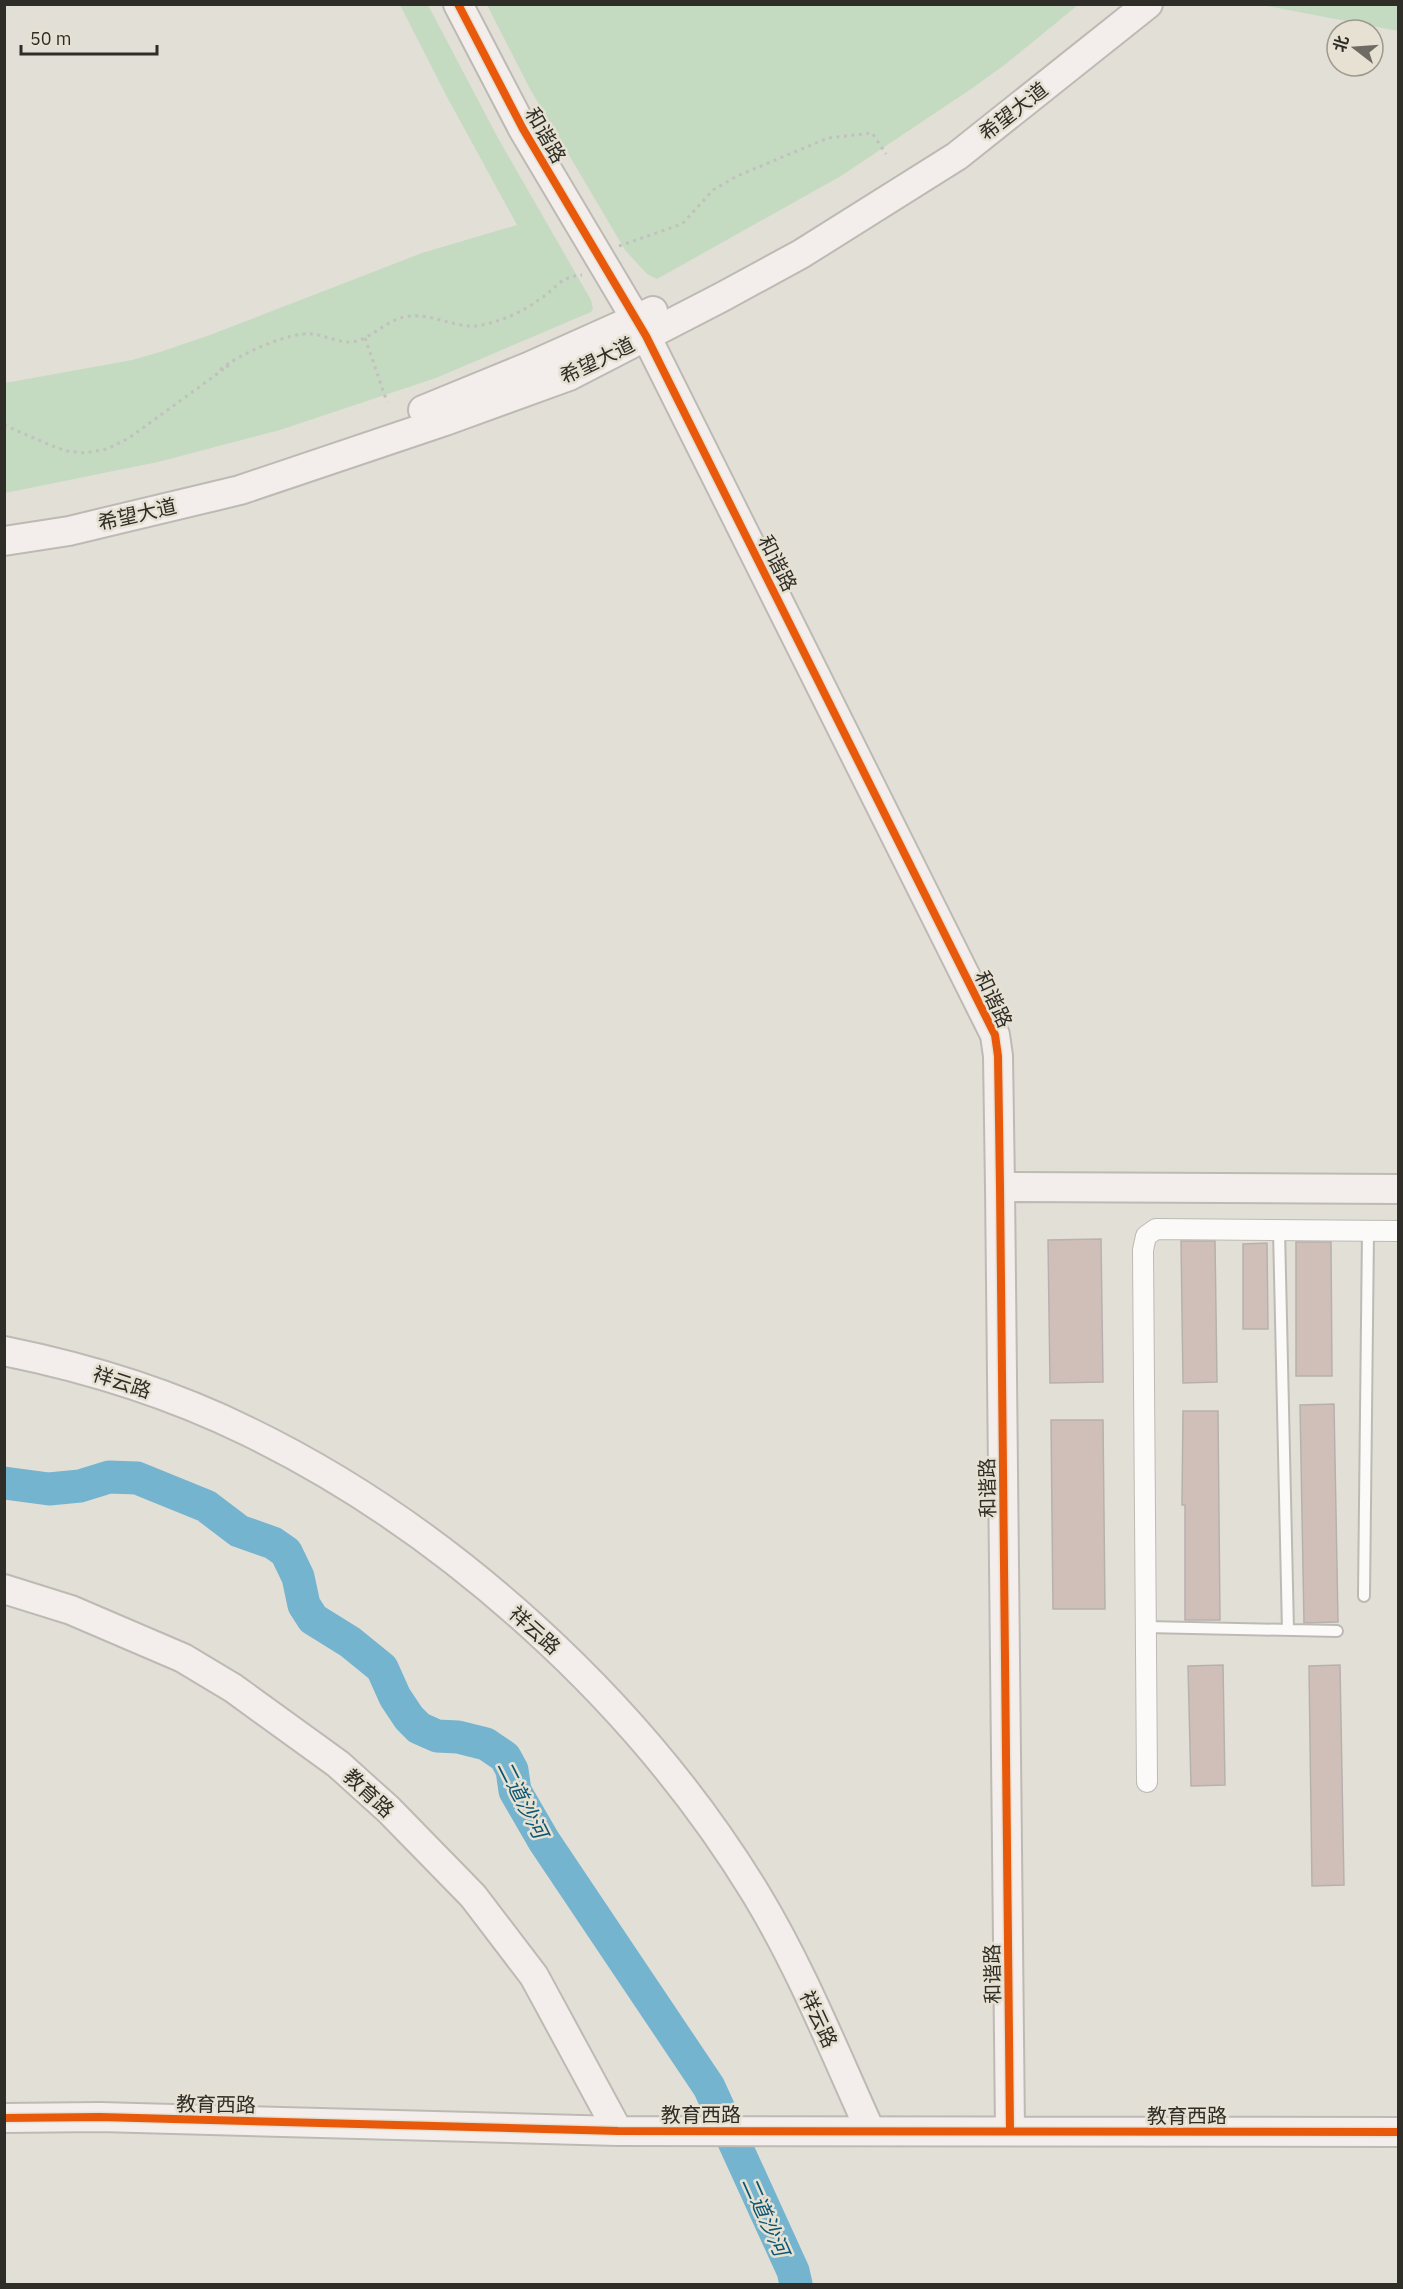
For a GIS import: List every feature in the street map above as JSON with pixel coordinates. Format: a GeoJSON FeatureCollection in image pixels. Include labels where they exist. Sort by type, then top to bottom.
{"type":"FeatureCollection","features":[{"type":"Feature","properties":{"kind":"street","name":"和谐路"},"geometry":{"type":"LineString","coordinates":[[458,4],[523,129],[642,328],[995,1035],[998,1056],[1000,1187],[1010,2131]]}},
{"type":"Feature","properties":{"kind":"street","name":"希望大道"},"geometry":{"type":"LineString","coordinates":[[4,541],[69,531],[296,473],[570,375],[706,288],[852,205],[1005,101],[1064,56],[1123,4]]}},
{"type":"Feature","properties":{"kind":"street","name":"希望大道"},"geometry":{"type":"LineString","coordinates":[[4,523],[99,505],[297,454],[398,420],[528,368],[642,328],[801,254],[957,156],[1148,4]]}},
{"type":"Feature","properties":{"kind":"street"},"geometry":{"type":"LineString","coordinates":[[1000,1187],[1398,1189]]}},
{"type":"Feature","properties":{"kind":"street"},"geometry":{"type":"LineString","coordinates":[[1147,1782],[1143,1250],[1146,1236],[1156,1229],[1398,1231]]}},
{"type":"Feature","properties":{"kind":"street","name":"祥云路"},"geometry":{"type":"LineString","coordinates":[[4,1351],[89,1371],[144,1388],[223,1420],[284,1450],[380,1509],[450,1557],[543,1638],[593,1687],[652,1751],[738,1866],[786,1946],[870,2130]]}},
{"type":"Feature","properties":{"kind":"street","name":"教育路"},"geometry":{"type":"LineString","coordinates":[[4,1589],[71,1610],[183,1658],[234,1688],[338,1764],[388,1809],[473,1896],[534,1976],[618,2131]]}},
{"type":"Feature","properties":{"kind":"street","name":"教育西路"},"geometry":{"type":"LineString","coordinates":[[4,2118],[100,2117],[618,2131],[1398,2132]]}},
{"type":"Feature","properties":{"kind":"lane"},"geometry":{"type":"LineString","coordinates":[[1279,1230],[1288,1630]]}},
{"type":"Feature","properties":{"kind":"lane"},"geometry":{"type":"LineString","coordinates":[[1364,1596],[1368,1231]]}},
{"type":"Feature","properties":{"kind":"lane"},"geometry":{"type":"LineString","coordinates":[[1146,1627],[1337,1631]]}},
{"type":"Feature","properties":{"kind":"path"},"geometry":{"type":"LineString","coordinates":[[617,246],[679,225],[705,197],[729,180],[828,138],[872,133],[886,154]]}},
{"type":"Feature","properties":{"kind":"path"},"geometry":{"type":"LineString","coordinates":[[4,425],[67,451],[86,453],[107,449],[129,438],[166,412],[228,366],[221,369],[231,361],[264,345],[308,334],[346,342],[365,338],[392,321],[410,316],[471,327],[487,324],[539,301],[563,279],[582,274]]}},
{"type":"Feature","properties":{"kind":"path"},"geometry":{"type":"LineString","coordinates":[[365,338],[387,402]]}},
{"type":"Feature","properties":{"kind":"green space"},"geometry":{"type":"Polygon","coordinates":[[[400,5],[428,5],[498,138],[591,300],[593,309],[591,312],[436,378],[280,430],[158,462],[5,493],[5,383],[132,360],[160,352],[422,253],[517,225],[400,5]]]}},
{"type":"Feature","properties":{"kind":"green space"},"geometry":{"type":"Polygon","coordinates":[[[487,5],[1078,5],[974,87],[841,176],[657,279],[647,274],[625,250],[530,89],[487,5]]]}},
{"type":"Feature","properties":{"kind":"green space"},"geometry":{"type":"Polygon","coordinates":[[[1262,5],[1398,5],[1398,31],[1385,29],[1385,18],[1330,18],[1262,5]]]}},
{"type":"Feature","properties":{"kind":"building"},"geometry":{"type":"Polygon","coordinates":[[[1101,1239],[1103,1382],[1050,1383],[1048,1240],[1101,1239]]]}},
{"type":"Feature","properties":{"kind":"building"},"geometry":{"type":"Polygon","coordinates":[[[1181,1241],[1215,1241],[1217,1382],[1183,1383],[1181,1241]]]}},
{"type":"Feature","properties":{"kind":"building"},"geometry":{"type":"Polygon","coordinates":[[[1296,1242],[1331,1242],[1332,1376],[1296,1376],[1296,1242]]]}},
{"type":"Feature","properties":{"kind":"building"},"geometry":{"type":"Polygon","coordinates":[[[1267,1243],[1268,1329],[1243,1329],[1243,1244],[1267,1243]]]}},
{"type":"Feature","properties":{"kind":"building"},"geometry":{"type":"Polygon","coordinates":[[[1334,1404],[1338,1622],[1304,1623],[1300,1405],[1334,1404]]]}},
{"type":"Feature","properties":{"kind":"building"},"geometry":{"type":"Polygon","coordinates":[[[1183,1411],[1218,1411],[1220,1620],[1185,1620],[1185,1505],[1182,1505],[1183,1411]]]}},
{"type":"Feature","properties":{"kind":"building"},"geometry":{"type":"Polygon","coordinates":[[[1051,1420],[1103,1420],[1105,1609],[1053,1609],[1051,1420]]]}},
{"type":"Feature","properties":{"kind":"building"},"geometry":{"type":"Polygon","coordinates":[[[1223,1665],[1225,1785],[1191,1786],[1188,1666],[1223,1665]]]}},
{"type":"Feature","properties":{"kind":"building"},"geometry":{"type":"Polygon","coordinates":[[[1340,1665],[1344,1885],[1312,1886],[1309,1666],[1340,1665]]]}},
{"type":"Feature","properties":{"kind":"waterway","name":"二道沙河"},"geometry":{"type":"LineString","coordinates":[[4,1483],[49,1489],[80,1486],[109,1477],[137,1478],[206,1506],[239,1531],[273,1543],[286,1552],[298,1577],[304,1605],[313,1619],[350,1642],[382,1668],[395,1697],[419,1728],[437,1736],[458,1737],[486,1744],[505,1757],[512,1770],[515,1791],[544,1841],[709,2087],[793,2271],[796,2284]]}},
{"type":"Feature","properties":{"kind":"cycle path"},"geometry":{"type":"LineString","coordinates":[[458,4],[523,129],[646,336],[995,1035],[998,1056],[1000,1187],[1010,2131]]}},
{"type":"Feature","properties":{"kind":"cycle path"},"geometry":{"type":"LineString","coordinates":[[4,2118],[100,2117],[618,2131],[1398,2132]]}}]}
